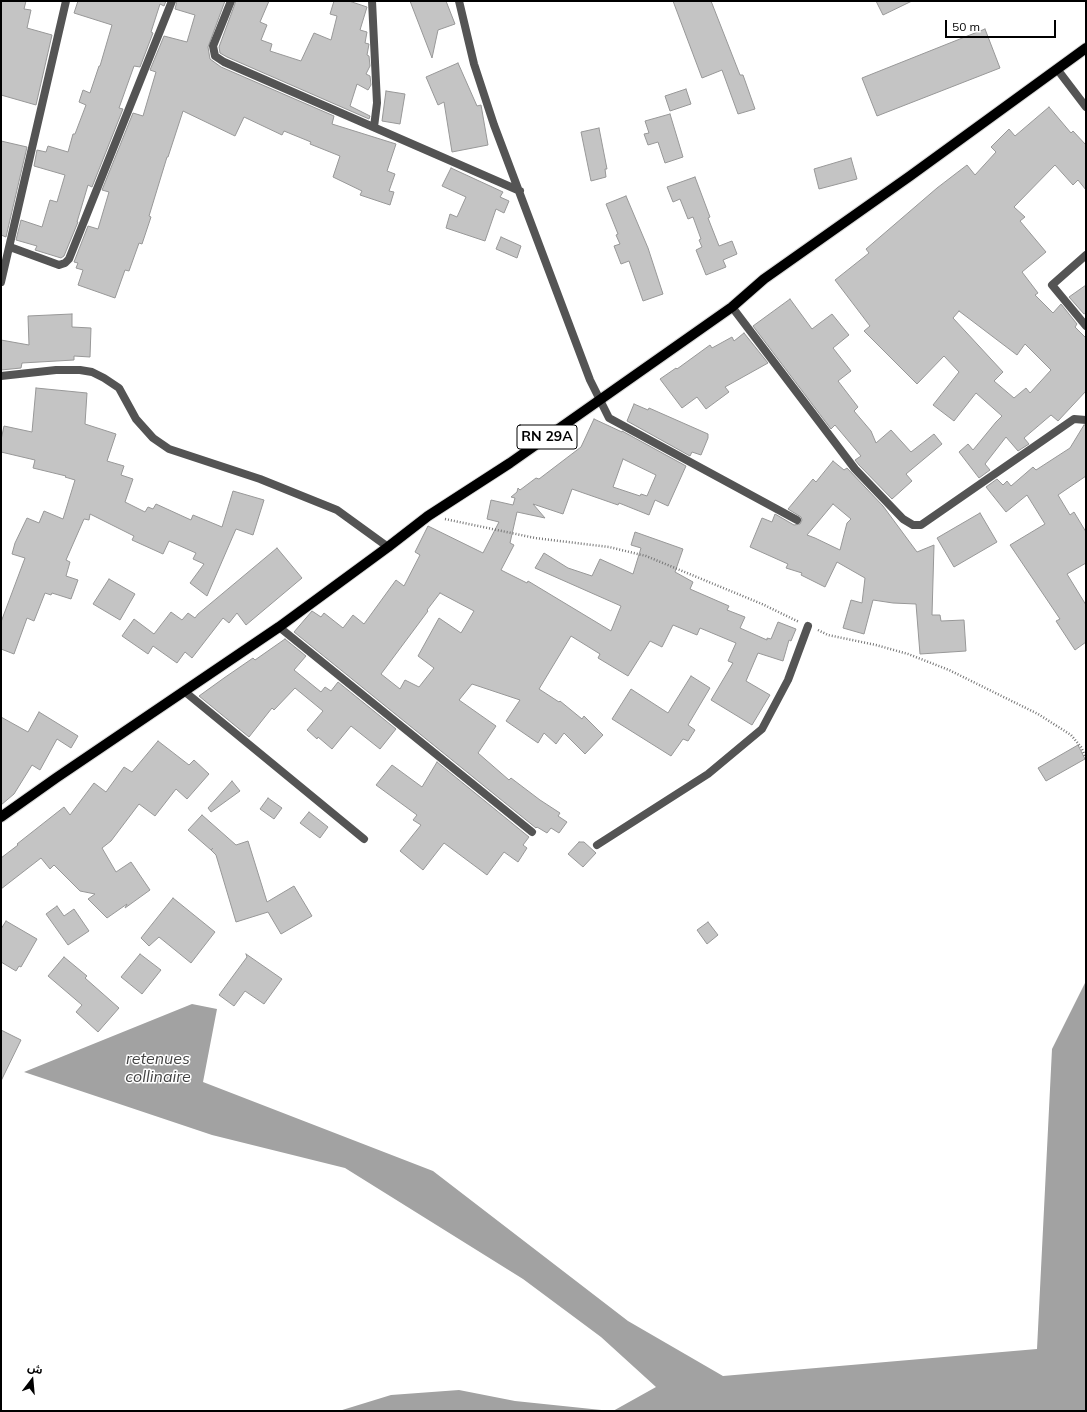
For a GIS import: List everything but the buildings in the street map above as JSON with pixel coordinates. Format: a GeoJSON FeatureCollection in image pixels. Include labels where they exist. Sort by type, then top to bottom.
{"type":"FeatureCollection","features":[{"type":"Feature","properties":{"kind":"main road","name":"RN 29A"},"geometry":{"type":"LineString","coordinates":[[1,817],[279,627],[388,548],[428,516],[510,463],[732,307],[764,279],[910,176],[1086,48]]}},
{"type":"Feature","properties":{"kind":"street"},"geometry":{"type":"LineString","coordinates":[[1,282],[66,1]]}},
{"type":"Feature","properties":{"kind":"street"},"geometry":{"type":"LineString","coordinates":[[10,247],[59,265],[65,263],[69,259],[172,1]]}},
{"type":"Feature","properties":{"kind":"street"},"geometry":{"type":"LineString","coordinates":[[231,1],[213,46],[215,56],[224,62],[520,191]]}},
{"type":"Feature","properties":{"kind":"street"},"geometry":{"type":"LineString","coordinates":[[372,1],[377,103],[374,127]]}},
{"type":"Feature","properties":{"kind":"street"},"geometry":{"type":"LineString","coordinates":[[459,1],[474,64],[494,125],[590,380],[609,418],[797,520]]}},
{"type":"Feature","properties":{"kind":"street"},"geometry":{"type":"LineString","coordinates":[[1057,69],[1086,107]]}},
{"type":"Feature","properties":{"kind":"street"},"geometry":{"type":"LineString","coordinates":[[1086,255],[1052,285],[1086,326]]}},
{"type":"Feature","properties":{"kind":"street"},"geometry":{"type":"LineString","coordinates":[[732,307],[855,469],[903,519],[913,525],[921,524],[1074,419],[1086,420]]}},
{"type":"Feature","properties":{"kind":"street"},"geometry":{"type":"LineString","coordinates":[[1,376],[56,370],[80,370],[92,372],[118,388],[136,419],[153,438],[169,449],[260,479],[337,510],[388,548]]}},
{"type":"Feature","properties":{"kind":"street"},"geometry":{"type":"LineString","coordinates":[[597,845],[708,774],[762,729],[788,680],[808,626]]}},
{"type":"Feature","properties":{"kind":"street"},"geometry":{"type":"LineString","coordinates":[[279,627],[532,832]]}},
{"type":"Feature","properties":{"kind":"street"},"geometry":{"type":"LineString","coordinates":[[184,691],[364,839]]}},
{"type":"Feature","properties":{"kind":"path"},"geometry":{"type":"LineString","coordinates":[[428,516],[535,538],[609,547],[646,556],[762,604],[828,635],[876,644],[908,654],[949,670],[1038,714],[1070,735],[1081,746],[1086,758]]}},
{"type":"Feature","properties":{"kind":"water","name":"retenues collinaire"},"geometry":{"type":"Polygon","coordinates":[[[1086,981],[1086,1411],[613,1411],[656,1387],[601,1337],[523,1279],[345,1168],[212,1135],[24,1072],[192,1004],[217,1009],[203,1082],[433,1171],[628,1321],[723,1376],[1037,1349],[1052,1049],[1086,981]]]}},
{"type":"Feature","properties":{"kind":"water"},"geometry":{"type":"Polygon","coordinates":[[[459,1390],[515,1401],[611,1411],[339,1411],[391,1395],[459,1390]]]}}]}
